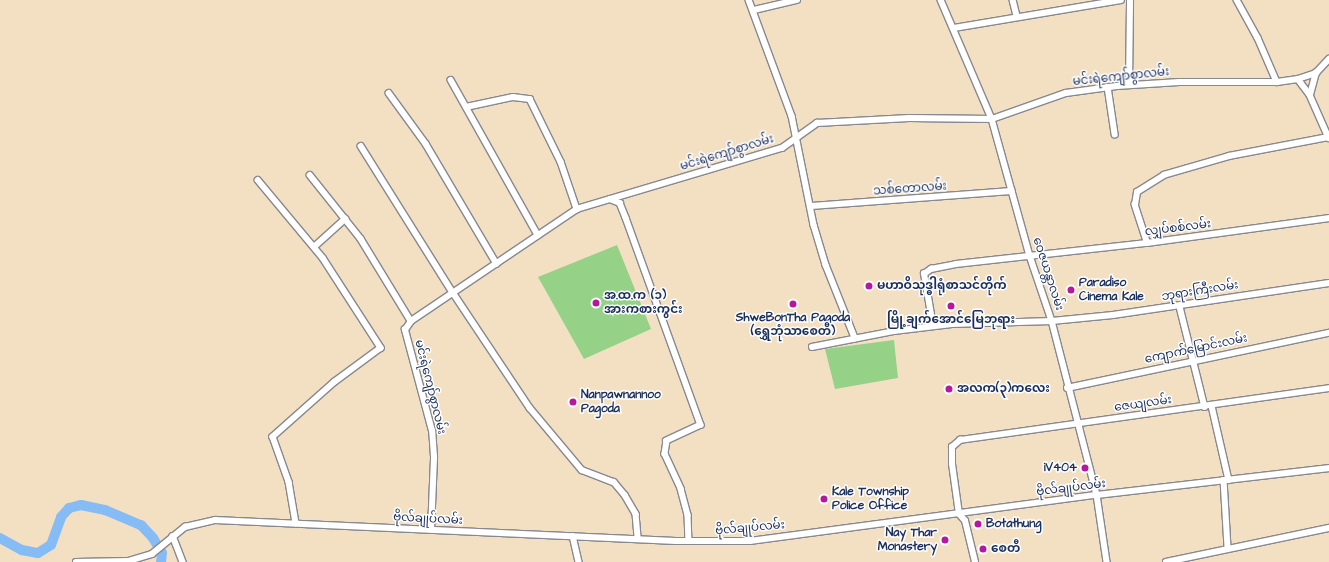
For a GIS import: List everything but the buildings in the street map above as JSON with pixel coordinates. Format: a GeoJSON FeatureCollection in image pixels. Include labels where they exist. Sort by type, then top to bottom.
{"type":"FeatureCollection","features":[{"type":"Feature","properties":{"kind":"street"},"geometry":{"type":"LineString","coordinates":[[750,0],[792,116],[811,206],[826,265],[855,338]]}},
{"type":"Feature","properties":{"kind":"street"},"geometry":{"type":"LineString","coordinates":[[754,10],[798,0]]}},
{"type":"Feature","properties":{"kind":"street","name":"ဝေဇယန္တာလမ်း"},"geometry":{"type":"LineString","coordinates":[[942,0],[992,119],[1011,192],[1030,256],[1052,321],[1067,388],[1097,495],[1107,562]]}},
{"type":"Feature","properties":{"kind":"street"},"geometry":{"type":"LineString","coordinates":[[1013,0],[1017,16]]}},
{"type":"Feature","properties":{"kind":"street"},"geometry":{"type":"LineString","coordinates":[[954,28],[1017,16],[1121,0]]}},
{"type":"Feature","properties":{"kind":"street"},"geometry":{"type":"LineString","coordinates":[[1129,84],[1130,0]]}},
{"type":"Feature","properties":{"kind":"street"},"geometry":{"type":"LineString","coordinates":[[1236,0],[1258,38],[1277,82]]}},
{"type":"Feature","properties":{"kind":"street","name":"မင်းရဲကျော်စွာလမ်း"},"geometry":{"type":"LineString","coordinates":[[431,530],[434,457],[432,431],[405,330],[411,321],[454,294],[538,234],[577,209],[782,148],[797,139],[804,131],[817,123],[909,118],[992,119],[1066,93],[1129,84],[1277,82],[1298,79],[1316,73],[1329,59]]}},
{"type":"Feature","properties":{"kind":"street"},"geometry":{"type":"LineString","coordinates":[[1310,95],[1316,73]]}},
{"type":"Feature","properties":{"kind":"street"},"geometry":{"type":"LineString","coordinates":[[1147,243],[1135,205],[1137,192],[1158,179],[1230,156],[1329,137],[1310,95],[1298,79]]}},
{"type":"Feature","properties":{"kind":"street"},"geometry":{"type":"LineString","coordinates":[[451,80],[538,234]]}},
{"type":"Feature","properties":{"kind":"street"},"geometry":{"type":"LineString","coordinates":[[1108,87],[1115,134]]}},
{"type":"Feature","properties":{"kind":"street"},"geometry":{"type":"LineString","coordinates":[[389,93],[426,144],[497,264]]}},
{"type":"Feature","properties":{"kind":"street"},"geometry":{"type":"LineString","coordinates":[[466,107],[513,98],[530,99],[561,162],[577,209]]}},
{"type":"Feature","properties":{"kind":"street"},"geometry":{"type":"LineString","coordinates":[[361,146],[454,294],[514,384],[565,453],[582,470],[614,482],[625,495],[636,514],[638,539]]}},
{"type":"Feature","properties":{"kind":"street"},"geometry":{"type":"LineString","coordinates":[[310,175],[361,239],[411,321]]}},
{"type":"Feature","properties":{"kind":"street"},"geometry":{"type":"LineString","coordinates":[[258,180],[314,247],[381,348],[335,382],[273,437],[289,482],[296,523]]}},
{"type":"Feature","properties":{"kind":"street","name":"သစ်တောလမ်း"},"geometry":{"type":"LineString","coordinates":[[811,206],[1011,192]]}},
{"type":"Feature","properties":{"kind":"street"},"geometry":{"type":"LineString","coordinates":[[609,199],[620,203],[700,418],[701,425],[667,441],[666,454],[681,489],[688,515],[689,541]]}},
{"type":"Feature","properties":{"kind":"street","name":"လျှပ်စစ်လမ်း"},"geometry":{"type":"LineString","coordinates":[[933,326],[925,271],[956,264],[1147,243],[1329,218]]}},
{"type":"Feature","properties":{"kind":"street"},"geometry":{"type":"LineString","coordinates":[[314,247],[345,219]]}},
{"type":"Feature","properties":{"kind":"street","name":"ဘုရားကြီးလမ်း"},"geometry":{"type":"LineString","coordinates":[[812,347],[855,338],[933,326],[1052,321],[1180,307],[1329,283]]}},
{"type":"Feature","properties":{"kind":"street"},"geometry":{"type":"LineString","coordinates":[[1180,307],[1192,361],[1205,407]]}},
{"type":"Feature","properties":{"kind":"street","name":"ကျောက်မြောင်းလမ်း"},"geometry":{"type":"LineString","coordinates":[[1067,388],[1329,333]]}},
{"type":"Feature","properties":{"kind":"street","name":"ဇေယျလမ်း"},"geometry":{"type":"LineString","coordinates":[[959,514],[952,447],[960,440],[1205,407],[1329,388]]}},
{"type":"Feature","properties":{"kind":"street"},"geometry":{"type":"LineString","coordinates":[[1212,406],[1227,480],[1228,548]]}},
{"type":"Feature","properties":{"kind":"street","name":"ဗိုလ်ချုပ်လမ်း"},"geometry":{"type":"LineString","coordinates":[[76,562],[129,561],[152,554],[185,526],[203,521],[228,519],[638,539],[750,541],[1097,495],[1329,468]]}},
{"type":"Feature","properties":{"kind":"street"},"geometry":{"type":"LineString","coordinates":[[959,514],[965,521],[976,562]]}},
{"type":"Feature","properties":{"kind":"street"},"geometry":{"type":"LineString","coordinates":[[1166,562],[1329,528]]}},
{"type":"Feature","properties":{"kind":"street"},"geometry":{"type":"LineString","coordinates":[[173,536],[183,562]]}},
{"type":"Feature","properties":{"kind":"street"},"geometry":{"type":"LineString","coordinates":[[573,536],[580,562]]}},
{"type":"Feature","properties":{"kind":"green space","name":"အ.ထ.က (၁) အားကစားကွင်း"},"geometry":{"type":"Polygon","coordinates":[[[617,245],[651,329],[584,359],[538,277],[617,245]]]}},
{"type":"Feature","properties":{"kind":"green space"},"geometry":{"type":"Polygon","coordinates":[[[894,340],[898,378],[835,389],[825,349],[894,340]]]}},
{"type":"Feature","properties":{"kind":"waterway"},"geometry":{"type":"LineString","coordinates":[[0,538],[22,550],[38,553],[51,545],[61,517],[69,508],[81,505],[105,510],[141,525],[153,538],[162,553],[161,562]]}},
{"type":"Feature","properties":{"kind":"place","name":"မဟာဝိသုဒ္ဓါရုံစာသင်တိုက်"},"geometry":{"type":"Point","coordinates":[869,286]}},
{"type":"Feature","properties":{"kind":"place","name":"Paradiso Cinema Kale"},"geometry":{"type":"Point","coordinates":[1071,290]}},
{"type":"Feature","properties":{"kind":"place","name":"အ.ထ.က (၁) အားကစားကွင်း"},"geometry":{"type":"Point","coordinates":[596,303]}},
{"type":"Feature","properties":{"kind":"place","name":"ShweBonTha Pagoda (ရွှေဘုံသာစေတီ)"},"geometry":{"type":"Point","coordinates":[793,304]}},
{"type":"Feature","properties":{"kind":"place","name":"မြို့ချက်အောင်မြေဘုရား"},"geometry":{"type":"Point","coordinates":[951,306]}},
{"type":"Feature","properties":{"kind":"place","name":"အလက(၃)ကလေး"},"geometry":{"type":"Point","coordinates":[949,389]}},
{"type":"Feature","properties":{"kind":"place","name":"Nanpawnannoo Pagoda"},"geometry":{"type":"Point","coordinates":[573,402]}},
{"type":"Feature","properties":{"kind":"place","name":"iV404"},"geometry":{"type":"Point","coordinates":[1085,468]}},
{"type":"Feature","properties":{"kind":"place","name":"Kale Township Police Office"},"geometry":{"type":"Point","coordinates":[824,499]}},
{"type":"Feature","properties":{"kind":"place","name":"Botathung"},"geometry":{"type":"Point","coordinates":[978,524]}},
{"type":"Feature","properties":{"kind":"place","name":"Nay Thar Monastery"},"geometry":{"type":"Point","coordinates":[945,540]}},
{"type":"Feature","properties":{"kind":"place","name":"စေတီ"},"geometry":{"type":"Point","coordinates":[983,549]}}]}
